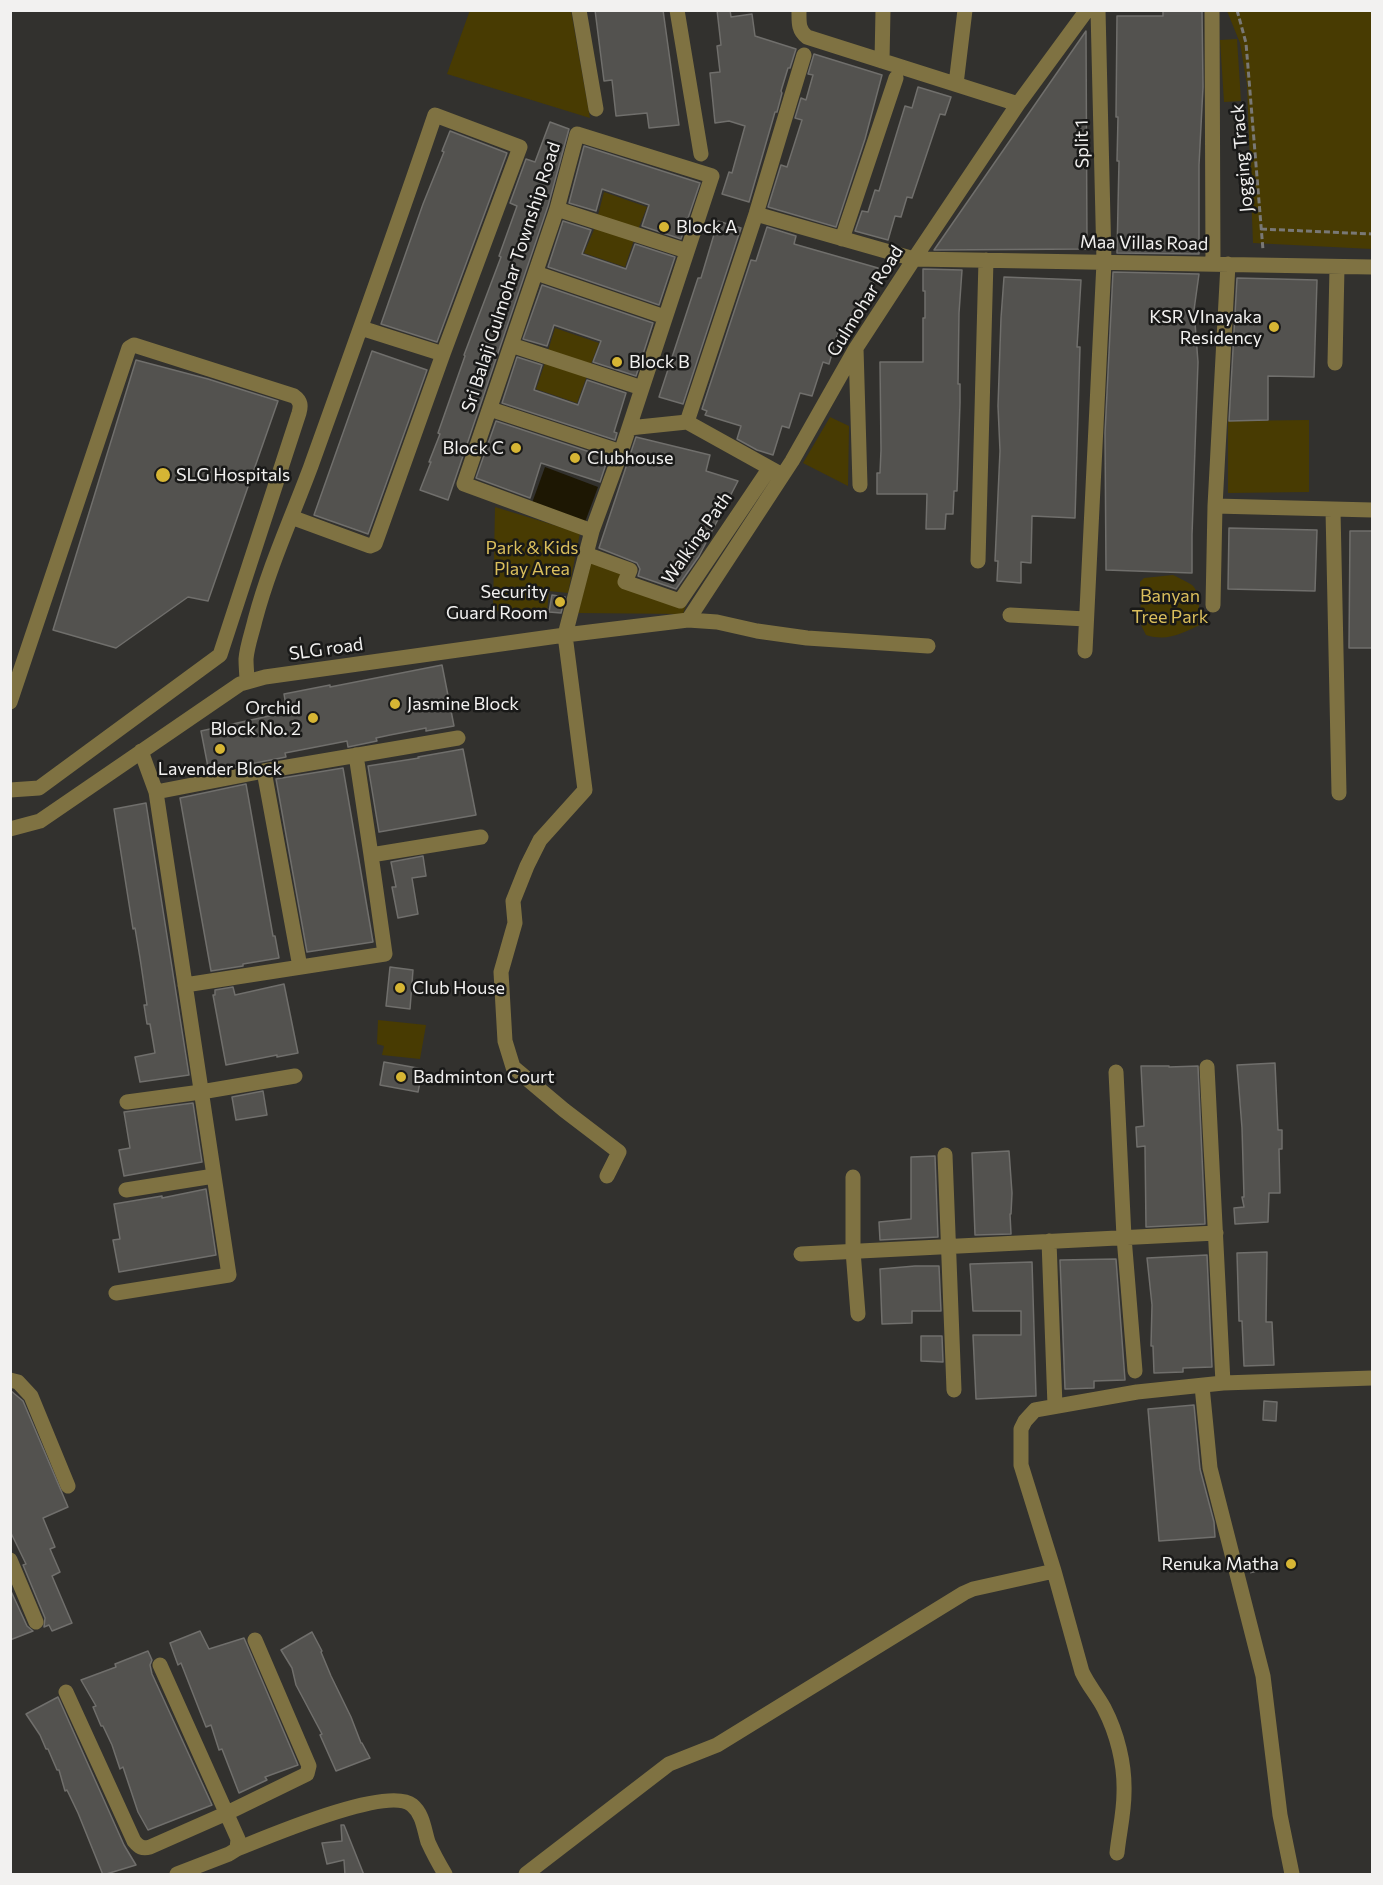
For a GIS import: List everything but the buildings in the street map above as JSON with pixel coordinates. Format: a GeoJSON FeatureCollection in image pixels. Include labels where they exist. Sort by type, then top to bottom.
{"type":"FeatureCollection","features":[{"type":"Feature","properties":{"kind":"street"},"geometry":{"type":"LineString","coordinates":[[579,10],[596,109]]}},
{"type":"Feature","properties":{"kind":"street"},"geometry":{"type":"LineString","coordinates":[[677,10],[701,154]]}},
{"type":"Feature","properties":{"kind":"street"},"geometry":{"type":"LineString","coordinates":[[799,10],[801,32],[807,37],[1018,104]]}},
{"type":"Feature","properties":{"kind":"street"},"geometry":{"type":"LineString","coordinates":[[882,61],[883,10]]}},
{"type":"Feature","properties":{"kind":"street"},"geometry":{"type":"LineString","coordinates":[[956,84],[965,10]]}},
{"type":"Feature","properties":{"kind":"street","name":"Gulmohar Road"},"geometry":{"type":"LineString","coordinates":[[688,620],[775,471],[792,461],[856,348],[914,259],[1018,104],[1087,10]]}},
{"type":"Feature","properties":{"kind":"street","name":"Split 1"},"geometry":{"type":"LineString","coordinates":[[1085,651],[1104,269],[1098,10]]}},
{"type":"Feature","properties":{"kind":"street"},"geometry":{"type":"LineString","coordinates":[[1212,10],[1220,264],[1213,605]]}},
{"type":"Feature","properties":{"kind":"street"},"geometry":{"type":"LineString","coordinates":[[687,422],[756,214],[804,55]]}},
{"type":"Feature","properties":{"kind":"street"},"geometry":{"type":"LineString","coordinates":[[842,238],[896,78]]}},
{"type":"Feature","properties":{"kind":"street"},"geometry":{"type":"LineString","coordinates":[[247,682],[246,661],[265,583],[361,328],[435,115],[520,147],[375,544],[370,546],[291,517]]}},
{"type":"Feature","properties":{"kind":"street","name":"Sri Balaji Gulmohar Township Road"},"geometry":{"type":"LineString","coordinates":[[566,635],[592,531],[621,452],[712,176],[578,134],[557,209],[464,484],[592,531]]}},
{"type":"Feature","properties":{"kind":"street"},"geometry":{"type":"LineString","coordinates":[[557,209],[687,251]]}},
{"type":"Feature","properties":{"kind":"street","name":"Maa Villas Road"},"geometry":{"type":"LineString","coordinates":[[756,214],[914,259],[986,260],[1104,269],[1220,264],[1372,267]]}},
{"type":"Feature","properties":{"kind":"street"},"geometry":{"type":"LineString","coordinates":[[978,561],[986,260]]}},
{"type":"Feature","properties":{"kind":"street"},"geometry":{"type":"LineString","coordinates":[[1335,363],[1337,267]]}},
{"type":"Feature","properties":{"kind":"street"},"geometry":{"type":"LineString","coordinates":[[536,273],[665,317]]}},
{"type":"Feature","properties":{"kind":"street"},"geometry":{"type":"LineString","coordinates":[[361,328],[443,354]]}},
{"type":"Feature","properties":{"kind":"street"},"geometry":{"type":"LineString","coordinates":[[10,702],[129,348],[134,345],[298,399],[301,406],[300,413],[220,655],[39,788],[10,790]]}},
{"type":"Feature","properties":{"kind":"street"},"geometry":{"type":"LineString","coordinates":[[511,345],[642,388]]}},
{"type":"Feature","properties":{"kind":"street"},"geometry":{"type":"LineString","coordinates":[[856,348],[860,485]]}},
{"type":"Feature","properties":{"kind":"street"},"geometry":{"type":"LineString","coordinates":[[490,409],[621,452]]}},
{"type":"Feature","properties":{"kind":"street"},"geometry":{"type":"LineString","coordinates":[[629,428],[687,422],[775,471]]}},
{"type":"Feature","properties":{"kind":"street","name":"Walking Path"},"geometry":{"type":"LineString","coordinates":[[586,554],[630,570],[625,582],[680,601],[775,471]]}},
{"type":"Feature","properties":{"kind":"street"},"geometry":{"type":"LineString","coordinates":[[1215,506],[1372,510]]}},
{"type":"Feature","properties":{"kind":"street"},"geometry":{"type":"LineString","coordinates":[[1333,510],[1339,794]]}},
{"type":"Feature","properties":{"kind":"street"},"geometry":{"type":"LineString","coordinates":[[1010,615],[1086,619]]}},
{"type":"Feature","properties":{"kind":"street","name":"SLG road"},"geometry":{"type":"LineString","coordinates":[[10,829],[40,821],[240,684],[266,677],[688,620],[717,622],[757,631],[807,638],[928,646]]}},
{"type":"Feature","properties":{"kind":"street"},"geometry":{"type":"LineString","coordinates":[[566,635],[585,790],[540,840],[526,866],[513,901],[514,923],[501,972],[505,1041],[513,1067],[619,1152],[607,1176]]}},
{"type":"Feature","properties":{"kind":"street"},"geometry":{"type":"LineString","coordinates":[[156,792],[458,738]]}},
{"type":"Feature","properties":{"kind":"street"},"geometry":{"type":"LineString","coordinates":[[116,1293],[229,1275],[156,792],[141,751]]}},
{"type":"Feature","properties":{"kind":"street"},"geometry":{"type":"LineString","coordinates":[[185,985],[386,954],[356,755]]}},
{"type":"Feature","properties":{"kind":"street"},"geometry":{"type":"LineString","coordinates":[[264,771],[300,967]]}},
{"type":"Feature","properties":{"kind":"street"},"geometry":{"type":"LineString","coordinates":[[371,855],[481,837]]}},
{"type":"Feature","properties":{"kind":"street"},"geometry":{"type":"LineString","coordinates":[[1207,1067],[1223,1383]]}},
{"type":"Feature","properties":{"kind":"street"},"geometry":{"type":"LineString","coordinates":[[1116,1072],[1124,1237],[1135,1371]]}},
{"type":"Feature","properties":{"kind":"street"},"geometry":{"type":"LineString","coordinates":[[127,1102],[296,1076]]}},
{"type":"Feature","properties":{"kind":"street"},"geometry":{"type":"LineString","coordinates":[[945,1155],[954,1390]]}},
{"type":"Feature","properties":{"kind":"street"},"geometry":{"type":"LineString","coordinates":[[126,1190],[214,1176]]}},
{"type":"Feature","properties":{"kind":"street"},"geometry":{"type":"LineString","coordinates":[[853,1177],[853,1251],[858,1314]]}},
{"type":"Feature","properties":{"kind":"street"},"geometry":{"type":"LineString","coordinates":[[801,1254],[1216,1233]]}},
{"type":"Feature","properties":{"kind":"street"},"geometry":{"type":"LineString","coordinates":[[1049,1241],[1055,1406]]}},
{"type":"Feature","properties":{"kind":"street"},"geometry":{"type":"LineString","coordinates":[[1117,1853],[1124,1793],[1121,1756],[1115,1733],[1103,1705],[1088,1685],[1082,1672],[1021,1465],[1022,1429],[1025,1420],[1035,1410],[1137,1392],[1223,1383],[1372,1378]]}},
{"type":"Feature","properties":{"kind":"street"},"geometry":{"type":"LineString","coordinates":[[10,1380],[18,1382],[31,1396],[68,1486]]}},
{"type":"Feature","properties":{"kind":"street"},"geometry":{"type":"LineString","coordinates":[[1202,1386],[1210,1468],[1263,1676],[1280,1815],[1292,1875]]}},
{"type":"Feature","properties":{"kind":"street"},"geometry":{"type":"LineString","coordinates":[[10,1560],[36,1622]]}},
{"type":"Feature","properties":{"kind":"street"},"geometry":{"type":"LineString","coordinates":[[526,1875],[669,1764],[717,1745],[964,1593],[984,1586],[1054,1571]]}},
{"type":"Feature","properties":{"kind":"street"},"geometry":{"type":"LineString","coordinates":[[66,1692],[134,1841],[139,1847],[150,1847],[307,1774],[309,1766],[255,1640]]}},
{"type":"Feature","properties":{"kind":"street"},"geometry":{"type":"LineString","coordinates":[[160,1665],[238,1839],[237,1848]]}},
{"type":"Feature","properties":{"kind":"street"},"geometry":{"type":"LineString","coordinates":[[177,1875],[229,1854],[237,1848],[330,1813],[393,1799],[410,1803],[421,1815],[429,1843],[445,1875]]}},
{"type":"Feature","properties":{"kind":"path","name":"Jogging Track"},"geometry":{"type":"LineString","coordinates":[[1237,10],[1246,43],[1261,229],[1372,234]]}},
{"type":"Feature","properties":{"kind":"path"},"geometry":{"type":"LineString","coordinates":[[1261,229],[1264,265]]}},
{"type":"Feature","properties":{"kind":"green space"},"geometry":{"type":"Polygon","coordinates":[[[470,10],[571,11],[590,118],[447,74],[470,10]]]}},
{"type":"Feature","properties":{"kind":"green space"},"geometry":{"type":"Polygon","coordinates":[[[1227,11],[1372,11],[1372,249],[1253,243],[1247,85],[1240,43],[1227,11]]]}},
{"type":"Feature","properties":{"kind":"green space"},"geometry":{"type":"Polygon","coordinates":[[[1237,39],[1241,101],[1224,102],[1220,40],[1237,39]]]}},
{"type":"Feature","properties":{"kind":"green space"},"geometry":{"type":"Polygon","coordinates":[[[604,192],[647,207],[637,232],[597,219],[604,192]]]}},
{"type":"Feature","properties":{"kind":"green space"},"geometry":{"type":"Polygon","coordinates":[[[596,225],[635,237],[625,267],[584,253],[596,225]]]}},
{"type":"Feature","properties":{"kind":"green space"},"geometry":{"type":"Polygon","coordinates":[[[555,328],[599,343],[589,369],[547,354],[555,328]]]}},
{"type":"Feature","properties":{"kind":"green space"},"geometry":{"type":"Polygon","coordinates":[[[546,360],[588,373],[577,403],[536,389],[546,360]]]}},
{"type":"Feature","properties":{"kind":"green space"},"geometry":{"type":"Polygon","coordinates":[[[830,417],[849,426],[848,486],[803,463],[830,417]]]}},
{"type":"Feature","properties":{"kind":"green space"},"geometry":{"type":"Polygon","coordinates":[[[1309,420],[1309,492],[1228,493],[1228,421],[1309,420]]]}},
{"type":"Feature","properties":{"kind":"green space","name":"Park & Kids Play Area"},"geometry":{"type":"Polygon","coordinates":[[[495,507],[580,533],[568,593],[549,591],[547,612],[493,611],[495,507]]]}},
{"type":"Feature","properties":{"kind":"green space"},"geometry":{"type":"Polygon","coordinates":[[[592,559],[626,572],[621,582],[686,605],[683,614],[578,613],[592,559]]]}},
{"type":"Feature","properties":{"kind":"green space","name":"Banyan Tree Park"},"geometry":{"type":"Polygon","coordinates":[[[1173,575],[1195,589],[1202,624],[1168,637],[1146,635],[1141,625],[1140,582],[1144,578],[1173,575]]]}},
{"type":"Feature","properties":{"kind":"green space"},"geometry":{"type":"Polygon","coordinates":[[[378,1020],[426,1025],[420,1059],[382,1055],[384,1046],[377,1044],[378,1020]]]}},
{"type":"Feature","properties":{"kind":"shaded area"},"geometry":{"type":"Polygon","coordinates":[[[545,467],[598,487],[585,522],[532,503],[545,467]]]}},
{"type":"Feature","properties":{"kind":"place","name":"Block A"},"geometry":{"type":"Point","coordinates":[664,227]}},
{"type":"Feature","properties":{"kind":"place","name":"KSR VInayaka Residency"},"geometry":{"type":"Point","coordinates":[1274,327]}},
{"type":"Feature","properties":{"kind":"place","name":"Block B"},"geometry":{"type":"Point","coordinates":[617,362]}},
{"type":"Feature","properties":{"kind":"place","name":"Block C"},"geometry":{"type":"Point","coordinates":[516,448]}},
{"type":"Feature","properties":{"kind":"place","name":"Clubhouse"},"geometry":{"type":"Point","coordinates":[575,458]}},
{"type":"Feature","properties":{"kind":"place","name":"SLG Hospitals"},"geometry":{"type":"Point","coordinates":[163,475]}},
{"type":"Feature","properties":{"kind":"place","name":"Security Guard Room"},"geometry":{"type":"Point","coordinates":[560,602]}},
{"type":"Feature","properties":{"kind":"place","name":"Jasmine Block"},"geometry":{"type":"Point","coordinates":[395,704]}},
{"type":"Feature","properties":{"kind":"place","name":"Orchid Block No. 2"},"geometry":{"type":"Point","coordinates":[313,718]}},
{"type":"Feature","properties":{"kind":"place","name":"Lavender Block"},"geometry":{"type":"Point","coordinates":[220,749]}},
{"type":"Feature","properties":{"kind":"place","name":"Club House"},"geometry":{"type":"Point","coordinates":[400,988]}},
{"type":"Feature","properties":{"kind":"place","name":"Badminton Court"},"geometry":{"type":"Point","coordinates":[401,1077]}},
{"type":"Feature","properties":{"kind":"place","name":"Renuka Matha"},"geometry":{"type":"Point","coordinates":[1291,1564]}}]}
